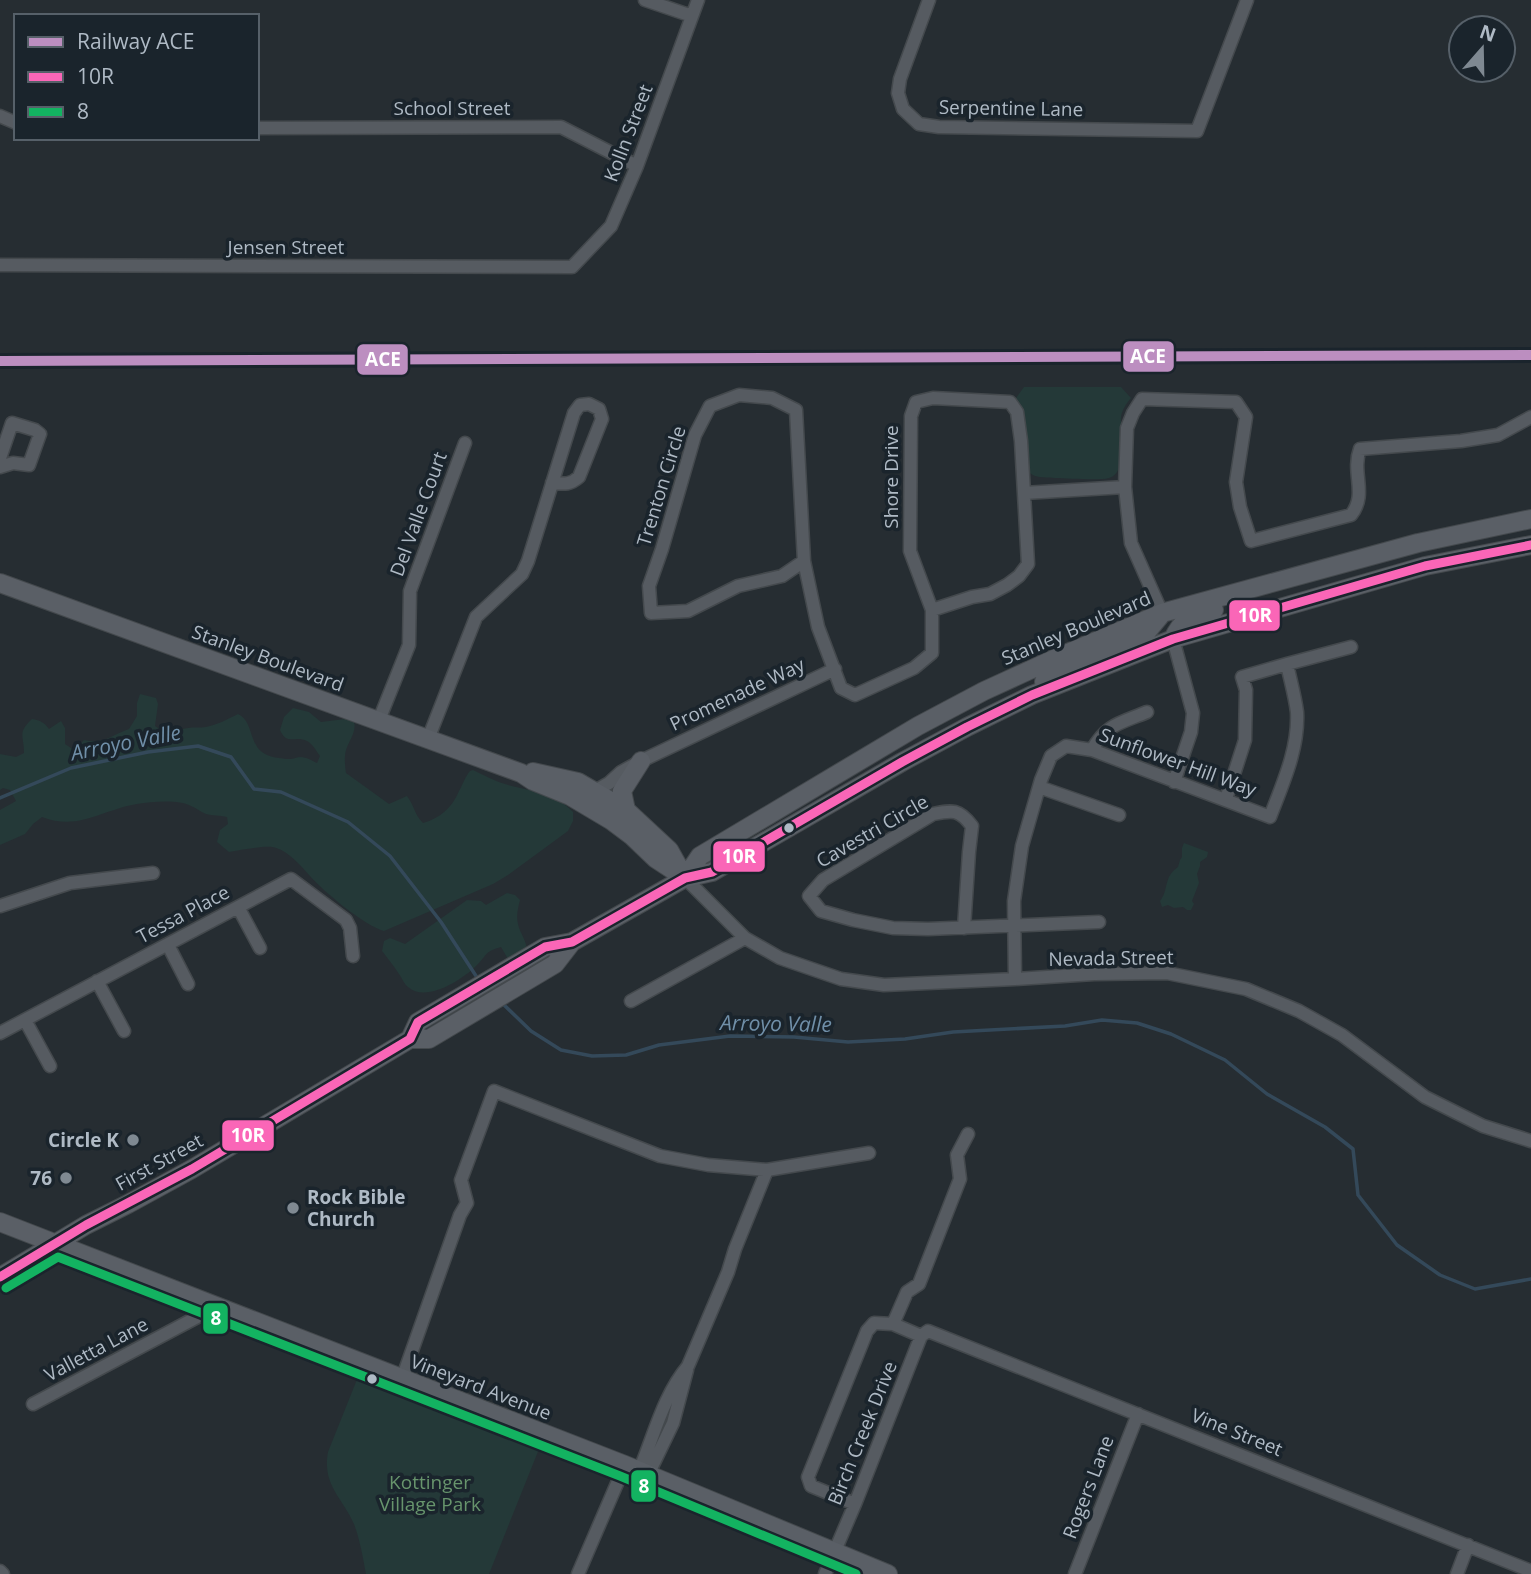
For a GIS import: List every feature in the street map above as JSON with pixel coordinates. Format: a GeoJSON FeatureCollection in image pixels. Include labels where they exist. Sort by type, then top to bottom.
{"type":"FeatureCollection","features":[{"type":"Feature","properties":{"kind":"main road","name":"Stanley Boulevard"},"geometry":{"type":"LineString","coordinates":[[685,878],[697,858],[918,726],[1056,658],[1162,613],[1418,543],[1531,519]]}},
{"type":"Feature","properties":{"kind":"main road"},"geometry":{"type":"LineString","coordinates":[[1418,543],[1425,566]]}},
{"type":"Feature","properties":{"kind":"main road"},"geometry":{"type":"LineString","coordinates":[[572,943],[545,947],[418,1022],[410,1039],[429,1040],[555,964],[572,943],[685,878],[712,872],[902,762],[1032,695],[1173,639],[1425,566],[1531,545]]}},
{"type":"Feature","properties":{"kind":"main road"},"geometry":{"type":"LineString","coordinates":[[1173,639],[1178,626],[1197,615],[1267,593],[1295,582],[1311,572]]}},
{"type":"Feature","properties":{"kind":"main road","name":"Stanley Boulevard"},"geometry":{"type":"LineString","coordinates":[[0,583],[521,773],[570,796],[612,821],[656,859],[685,878]]}},
{"type":"Feature","properties":{"kind":"main road"},"geometry":{"type":"LineString","coordinates":[[1032,695],[1045,680],[1060,671],[1145,634],[1162,613]]}},
{"type":"Feature","properties":{"kind":"main road"},"geometry":{"type":"LineString","coordinates":[[626,810],[622,791],[641,761]]}},
{"type":"Feature","properties":{"kind":"main road","name":"Stanley Boulevard"},"geometry":{"type":"LineString","coordinates":[[521,773],[536,772],[578,782],[626,810],[669,850],[685,878]]}},
{"type":"Feature","properties":{"kind":"main road","name":"First Street"},"geometry":{"type":"LineString","coordinates":[[0,1277],[86,1225],[192,1169],[410,1039]]}},
{"type":"Feature","properties":{"kind":"main road","name":"Vineyard Avenue"},"geometry":{"type":"LineString","coordinates":[[0,1222],[637,1470],[888,1574]]}},
{"type":"Feature","properties":{"kind":"street"},"geometry":{"type":"LineString","coordinates":[[645,0],[692,16]]}},
{"type":"Feature","properties":{"kind":"street","name":"Kolln Street"},"geometry":{"type":"LineString","coordinates":[[572,267],[611,226],[637,166],[698,0]]}},
{"type":"Feature","properties":{"kind":"street","name":"Serpentine Lane"},"geometry":{"type":"LineString","coordinates":[[929,0],[902,73],[898,93],[903,109],[919,124],[939,127],[1196,131],[1247,0]]}},
{"type":"Feature","properties":{"kind":"street","name":"School Street"},"geometry":{"type":"LineString","coordinates":[[259,128],[561,127],[637,166]]}},
{"type":"Feature","properties":{"kind":"street","name":"Jensen Street"},"geometry":{"type":"LineString","coordinates":[[0,265],[572,267]]}},
{"type":"Feature","properties":{"kind":"street","name":"Trenton Circle"},"geometry":{"type":"LineString","coordinates":[[804,561],[782,576],[738,586],[688,611],[651,613],[649,586],[695,435],[710,406],[739,395],[772,398],[796,410],[804,561],[818,627],[835,669]]}},
{"type":"Feature","properties":{"kind":"street","name":"Shore Drive"},"geometry":{"type":"LineString","coordinates":[[932,610],[910,551],[911,416],[916,402],[933,398],[1010,402],[1017,412],[1024,493]]}},
{"type":"Feature","properties":{"kind":"street"},"geometry":{"type":"LineString","coordinates":[[1162,613],[1131,542],[1125,487],[1126,428],[1142,399],[1236,402],[1247,417],[1236,482],[1240,507],[1251,541],[1351,515],[1360,498],[1356,459],[1360,449],[1461,441],[1498,435],[1531,416]]}},
{"type":"Feature","properties":{"kind":"street"},"geometry":{"type":"LineString","coordinates":[[428,739],[476,617],[522,574],[574,413],[580,405],[589,404],[599,410],[602,419],[579,477],[568,484],[552,483]]}},
{"type":"Feature","properties":{"kind":"street"},"geometry":{"type":"LineString","coordinates":[[0,457],[12,423],[40,434],[29,465],[13,463],[0,467]]}},
{"type":"Feature","properties":{"kind":"street","name":"Del Valle Court"},"geometry":{"type":"LineString","coordinates":[[379,720],[409,645],[410,591],[465,443]]}},
{"type":"Feature","properties":{"kind":"street"},"geometry":{"type":"LineString","coordinates":[[932,610],[990,594],[1007,585],[1028,564],[1024,493],[1125,487]]}},
{"type":"Feature","properties":{"kind":"street","name":"Promenade Way"},"geometry":{"type":"LineString","coordinates":[[595,791],[641,761],[835,669],[841,688],[855,695],[914,667],[932,653],[932,610]]}},
{"type":"Feature","properties":{"kind":"street"},"geometry":{"type":"LineString","coordinates":[[1173,639],[1193,713],[1191,732],[1174,782]]}},
{"type":"Feature","properties":{"kind":"street"},"geometry":{"type":"LineString","coordinates":[[1226,799],[1245,740],[1246,690],[1242,677],[1351,647]]}},
{"type":"Feature","properties":{"kind":"street","name":"Sunflower Hill Way"},"geometry":{"type":"LineString","coordinates":[[1015,979],[1014,901],[1022,846],[1051,756],[1066,746],[1092,750],[1270,817],[1294,744],[1297,712],[1286,664]]}},
{"type":"Feature","properties":{"kind":"street"},"geometry":{"type":"LineString","coordinates":[[1092,750],[1099,737],[1109,728],[1147,712]]}},
{"type":"Feature","properties":{"kind":"street"},"geometry":{"type":"LineString","coordinates":[[1039,787],[1119,816]]}},
{"type":"Feature","properties":{"kind":"street","name":"Cavestri Circle"},"geometry":{"type":"LineString","coordinates":[[964,928],[972,826],[964,815],[950,811],[933,814],[823,880],[809,896],[821,911],[893,928],[964,928],[1099,922]]}},
{"type":"Feature","properties":{"kind":"street"},"geometry":{"type":"LineString","coordinates":[[0,906],[70,883],[153,873]]}},
{"type":"Feature","properties":{"kind":"street","name":"Nevada Street"},"geometry":{"type":"LineString","coordinates":[[685,878],[745,938],[780,958],[841,979],[884,985],[1167,973],[1246,989],[1342,1035],[1425,1097],[1483,1126],[1531,1141]]}},
{"type":"Feature","properties":{"kind":"street","name":"Tessa Place"},"geometry":{"type":"LineString","coordinates":[[0,1033],[291,879],[346,920],[353,956]]}},
{"type":"Feature","properties":{"kind":"street"},"geometry":{"type":"LineString","coordinates":[[238,907],[260,948]]}},
{"type":"Feature","properties":{"kind":"street"},"geometry":{"type":"LineString","coordinates":[[631,1001],[745,938]]}},
{"type":"Feature","properties":{"kind":"street"},"geometry":{"type":"LineString","coordinates":[[167,945],[188,984]]}},
{"type":"Feature","properties":{"kind":"street"},"geometry":{"type":"LineString","coordinates":[[97,981],[124,1031]]}},
{"type":"Feature","properties":{"kind":"street"},"geometry":{"type":"LineString","coordinates":[[25,1020],[50,1066]]}},
{"type":"Feature","properties":{"kind":"street"},"geometry":{"type":"LineString","coordinates":[[402,1379],[460,1215],[467,1203],[461,1180],[494,1091],[660,1156],[708,1165],[767,1170],[869,1153]]}},
{"type":"Feature","properties":{"kind":"street"},"geometry":{"type":"LineString","coordinates":[[855,1504],[811,1486],[808,1477],[867,1331],[874,1323],[893,1324],[906,1292],[919,1284],[960,1179],[957,1155],[968,1133]]}},
{"type":"Feature","properties":{"kind":"street"},"geometry":{"type":"LineString","coordinates":[[579,1574],[637,1470],[673,1423],[688,1366],[767,1170]]}},
{"type":"Feature","properties":{"kind":"street","name":"Valletta Lane"},"geometry":{"type":"LineString","coordinates":[[33,1405],[203,1314],[211,1305]]}},
{"type":"Feature","properties":{"kind":"street","name":"Vine Street"},"geometry":{"type":"LineString","coordinates":[[893,1324],[925,1333],[1138,1413],[1531,1571]]}},
{"type":"Feature","properties":{"kind":"street","name":"Birch Creek Drive"},"geometry":{"type":"LineString","coordinates":[[825,1574],[925,1333]]}},
{"type":"Feature","properties":{"kind":"street","name":"Rogers Lane"},"geometry":{"type":"LineString","coordinates":[[1075,1574],[1138,1413]]}},
{"type":"Feature","properties":{"kind":"street"},"geometry":{"type":"LineString","coordinates":[[1457,1574],[1468,1545]]}},
{"type":"Feature","properties":{"kind":"green space"},"geometry":{"type":"Polygon","coordinates":[[[1024,387],[1121,387],[1131,398],[1122,414],[1121,461],[1115,475],[1104,479],[1083,479],[1042,477],[1028,472],[1025,422],[1016,398],[1024,387]]]}},
{"type":"Feature","properties":{"kind":"green space"},"geometry":{"type":"Polygon","coordinates":[[[140,694],[156,698],[158,704],[155,726],[163,730],[206,727],[238,714],[246,721],[255,743],[265,754],[283,759],[303,757],[317,763],[320,756],[309,742],[285,738],[280,730],[284,717],[293,708],[309,712],[321,722],[353,718],[354,731],[345,756],[346,773],[389,804],[407,796],[423,823],[449,807],[468,773],[473,770],[501,783],[558,799],[573,812],[573,821],[568,831],[493,884],[384,931],[366,923],[345,908],[293,858],[278,848],[251,848],[229,852],[217,842],[220,830],[228,824],[227,817],[206,814],[179,802],[137,804],[79,821],[55,821],[42,817],[25,834],[0,845],[0,810],[16,801],[10,790],[0,790],[0,754],[16,757],[24,753],[22,734],[27,724],[35,719],[49,729],[61,721],[65,728],[65,744],[74,750],[84,740],[102,740],[129,729],[137,716],[140,694]]]}},
{"type":"Feature","properties":{"kind":"green space"},"geometry":{"type":"Polygon","coordinates":[[[1184,843],[1208,852],[1207,857],[1200,862],[1197,874],[1199,883],[1192,901],[1194,904],[1191,910],[1168,905],[1162,907],[1160,901],[1170,875],[1178,867],[1184,843]]]}},
{"type":"Feature","properties":{"kind":"green space"},"geometry":{"type":"Polygon","coordinates":[[[507,893],[520,900],[517,921],[527,952],[508,959],[501,947],[495,949],[488,952],[470,972],[453,983],[444,988],[424,992],[407,986],[382,951],[384,941],[390,938],[405,944],[467,900],[481,901],[486,905],[507,893]]]}},
{"type":"Feature","properties":{"kind":"green space","name":"Kottinger Village Park"},"geometry":{"type":"Polygon","coordinates":[[[358,1377],[539,1449],[489,1574],[366,1574],[354,1524],[330,1482],[327,1463],[328,1452],[358,1377]]]}},
{"type":"Feature","properties":{"kind":"waterway","name":"Arroyo Valle"},"geometry":{"type":"LineString","coordinates":[[0,798],[71,768],[148,752],[198,746],[231,757],[254,789],[281,792],[348,822],[390,856],[441,922],[478,979]]}},
{"type":"Feature","properties":{"kind":"waterway","name":"Arroyo Valle"},"geometry":{"type":"LineString","coordinates":[[501,1002],[531,1031],[561,1050],[592,1056],[626,1055],[659,1045],[730,1036],[794,1037],[848,1042],[905,1039],[953,1032],[1065,1026],[1102,1020],[1137,1023],[1171,1034],[1225,1060],[1267,1094],[1325,1127],[1353,1149],[1358,1195],[1397,1245],[1440,1275],[1475,1289],[1531,1279]]}},
{"type":"Feature","properties":{"kind":"rail line","name":"ACE"},"geometry":{"type":"LineString","coordinates":[[0,361],[1531,355]]}},
{"type":"Feature","properties":{"kind":"transit line","name":"10R"},"geometry":{"type":"LineString","coordinates":[[0,1277],[86,1225],[192,1169],[410,1039],[418,1022],[545,947],[572,942],[685,878],[712,872],[902,762],[1032,695],[1173,639],[1425,566],[1531,545]]}},
{"type":"Feature","properties":{"kind":"transit line","name":"8"},"geometry":{"type":"LineString","coordinates":[[6,1288],[58,1257],[620,1476],[856,1574]]}},
{"type":"Feature","properties":{"kind":"place","name":"Circle K"},"geometry":{"type":"Point","coordinates":[133,1140]}},
{"type":"Feature","properties":{"kind":"place","name":"76"},"geometry":{"type":"Point","coordinates":[66,1178]}},
{"type":"Feature","properties":{"kind":"place","name":"Rock Bible Church"},"geometry":{"type":"Point","coordinates":[293,1208]}}]}
